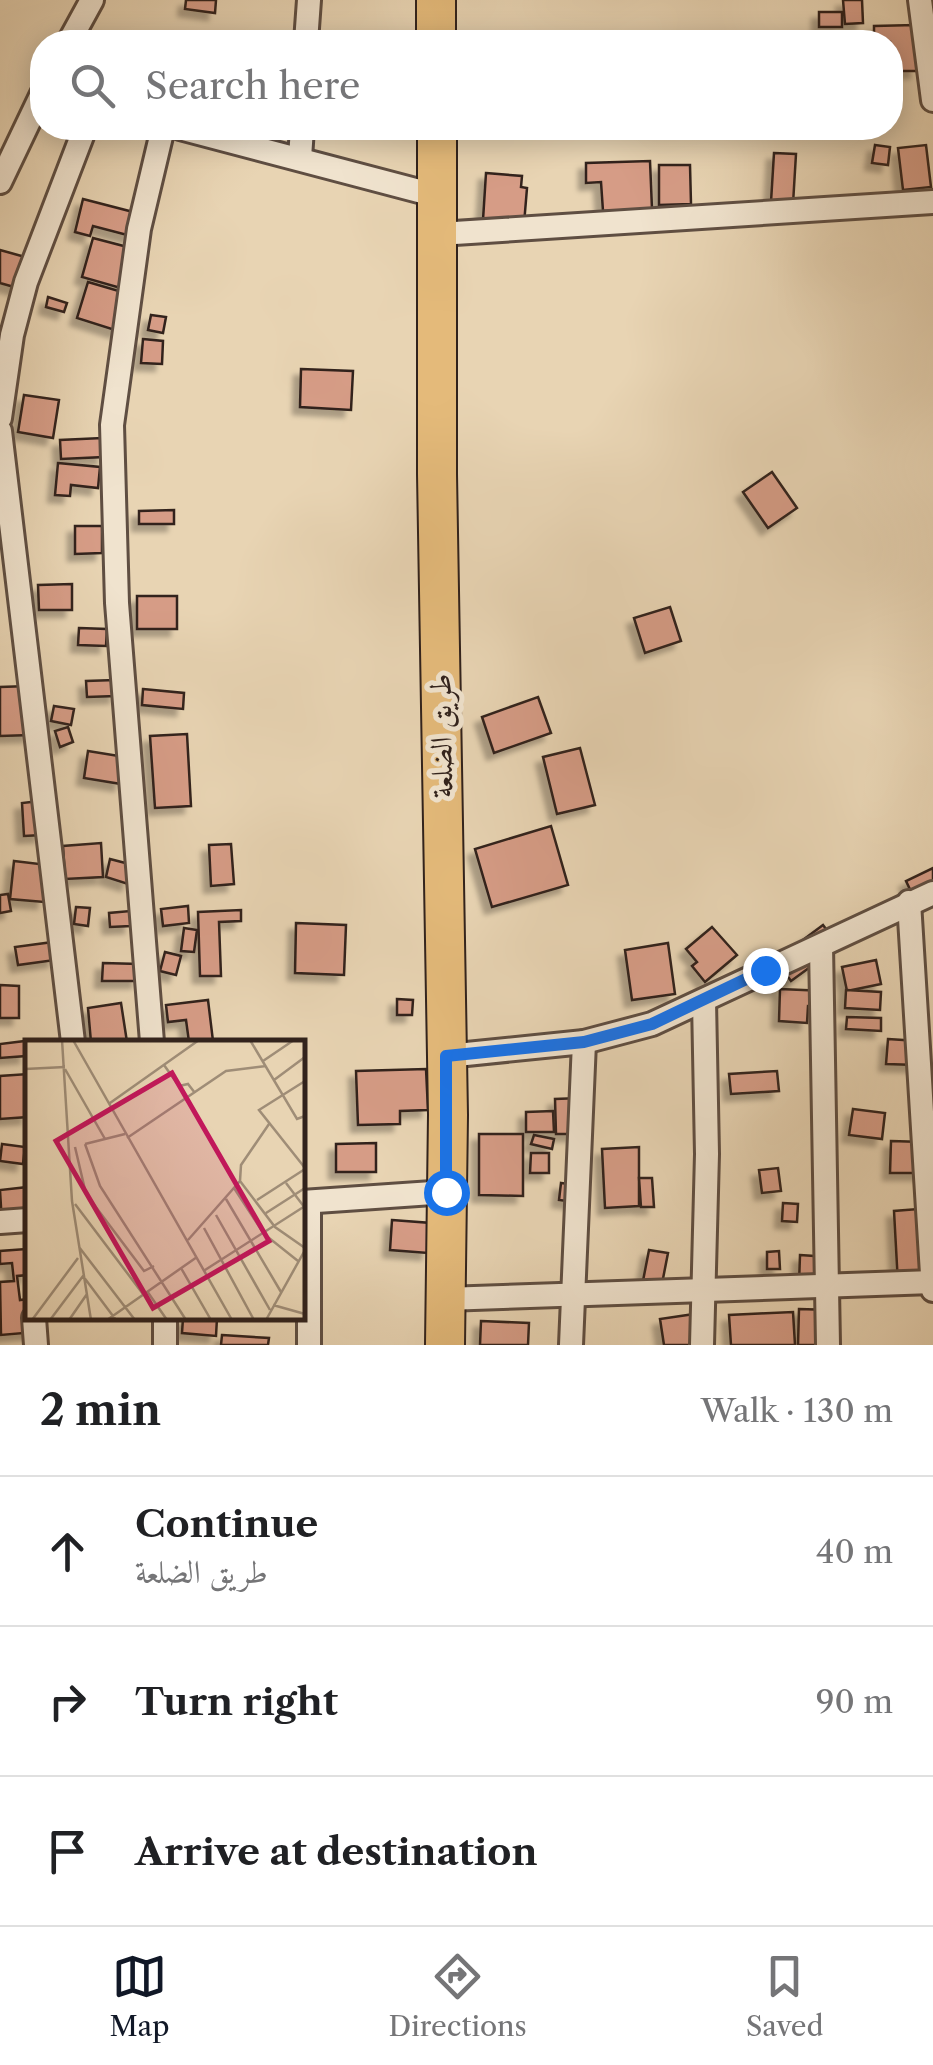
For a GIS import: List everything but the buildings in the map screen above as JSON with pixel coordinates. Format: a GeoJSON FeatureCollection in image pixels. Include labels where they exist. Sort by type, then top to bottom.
{"type":"FeatureCollection","features":[{"type":"Feature","properties":{"kind":"main road"},"geometry":{"type":"LineString","coordinates":[[436,0],[436,30]]}},
{"type":"Feature","properties":{"kind":"main road","name":"طريق الضلعة"},"geometry":{"type":"LineString","coordinates":[[437,140],[437,474],[446,1056],[444,1345]]}},
{"type":"Feature","properties":{"kind":"street"},"geometry":{"type":"LineString","coordinates":[[76,30],[92,0]]}},
{"type":"Feature","properties":{"kind":"street"},"geometry":{"type":"LineString","coordinates":[[307,30],[308,0]]}},
{"type":"Feature","properties":{"kind":"street"},"geometry":{"type":"LineString","coordinates":[[920,0],[933,100]]}},
{"type":"Feature","properties":{"kind":"street"},"geometry":{"type":"LineString","coordinates":[[0,182],[30,119]]}},
{"type":"Feature","properties":{"kind":"street"},"geometry":{"type":"LineString","coordinates":[[0,418],[12,334],[26,282],[80,140]]}},
{"type":"Feature","properties":{"kind":"street"},"geometry":{"type":"LineString","coordinates":[[152,1040],[116,604],[112,425],[139,229],[161,140]]}},
{"type":"Feature","properties":{"kind":"street"},"geometry":{"type":"LineString","coordinates":[[228,140],[438,196]]}},
{"type":"Feature","properties":{"kind":"street"},"geometry":{"type":"LineString","coordinates":[[300,158],[301,140]]}},
{"type":"Feature","properties":{"kind":"street"},"geometry":{"type":"LineString","coordinates":[[439,234],[933,202]]}},
{"type":"Feature","properties":{"kind":"street"},"geometry":{"type":"LineString","coordinates":[[0,431],[73,1040]]}},
{"type":"Feature","properties":{"kind":"street"},"geometry":{"type":"LineString","coordinates":[[446,1056],[584,1042],[652,1024],[933,894]]}},
{"type":"Feature","properties":{"kind":"street"},"geometry":{"type":"LineString","coordinates":[[445,1298],[932,1285],[910,902]]}},
{"type":"Feature","properties":{"kind":"street"},"geometry":{"type":"LineString","coordinates":[[821,946],[828,1345]]}},
{"type":"Feature","properties":{"kind":"street"},"geometry":{"type":"LineString","coordinates":[[702,1345],[707,1154],[704,1001]]}},
{"type":"Feature","properties":{"kind":"street"},"geometry":{"type":"LineString","coordinates":[[571,1345],[570,1295],[584,1042]]}},
{"type":"Feature","properties":{"kind":"street"},"geometry":{"type":"LineString","coordinates":[[309,1345],[306,1202],[446,1192]]}},
{"type":"Feature","properties":{"kind":"street"},"geometry":{"type":"LineString","coordinates":[[0,1222],[25,1228]]}},
{"type":"Feature","properties":{"kind":"street"},"geometry":{"type":"LineString","coordinates":[[34,1320],[36,1345]]}},
{"type":"Feature","properties":{"kind":"route"},"geometry":{"type":"LineString","coordinates":[[446,1192],[446,1056],[584,1042],[652,1024],[765,970]]}}]}
